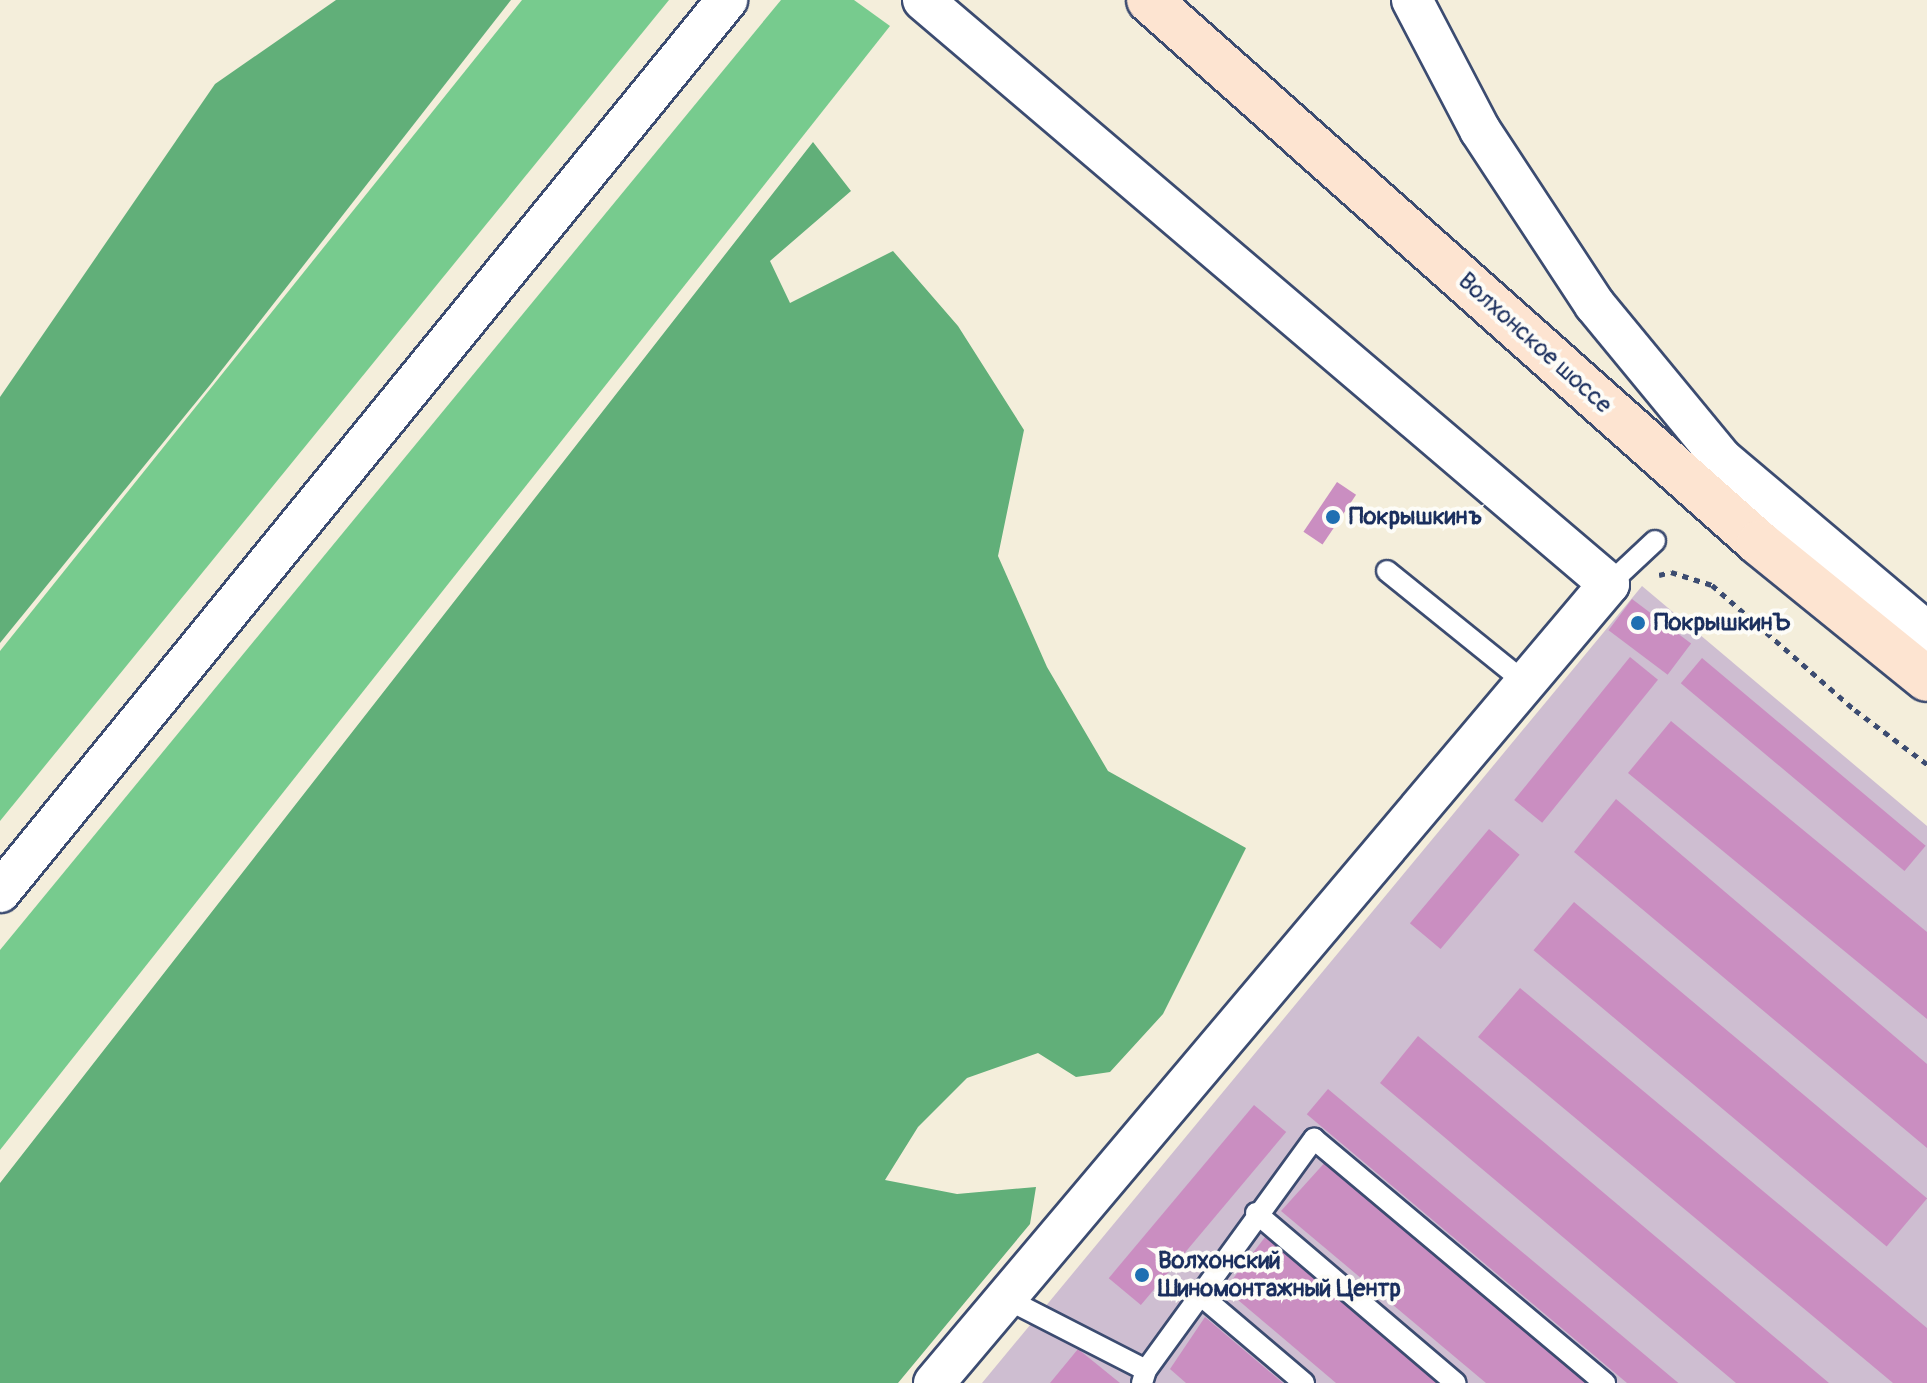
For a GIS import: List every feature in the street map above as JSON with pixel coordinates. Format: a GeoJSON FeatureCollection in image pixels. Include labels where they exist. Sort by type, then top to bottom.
{"type":"FeatureCollection","features":[{"type":"Feature","properties":{"kind":"main road","name":"Волхонское шоссе"},"geometry":{"type":"LineString","coordinates":[[1149,0],[1759,543],[1927,679]]}},
{"type":"Feature","properties":{"kind":"street"},"geometry":{"type":"LineString","coordinates":[[0,892],[727,0]]}},
{"type":"Feature","properties":{"kind":"street"},"geometry":{"type":"LineString","coordinates":[[923,0],[1609,584],[934,1383]]}},
{"type":"Feature","properties":{"kind":"street"},"geometry":{"type":"LineString","coordinates":[[1412,0],[1480,130],[1595,305],[1722,459],[1927,632]]}},
{"type":"Feature","properties":{"kind":"lane"},"geometry":{"type":"LineString","coordinates":[[1609,584],[1655,541]]}},
{"type":"Feature","properties":{"kind":"lane"},"geometry":{"type":"LineString","coordinates":[[1387,571],[1526,683]]}},
{"type":"Feature","properties":{"kind":"lane"},"geometry":{"type":"LineString","coordinates":[[1005,1298],[1144,1376],[1198,1293],[1314,1139],[1605,1383]]}},
{"type":"Feature","properties":{"kind":"lane"},"geometry":{"type":"LineString","coordinates":[[1256,1213],[1456,1383]]}},
{"type":"Feature","properties":{"kind":"lane"},"geometry":{"type":"LineString","coordinates":[[1198,1293],[1304,1383]]}},
{"type":"Feature","properties":{"kind":"path"},"geometry":{"type":"LineString","coordinates":[[1671,572],[1712,585],[1739,605],[1855,710],[1927,764]]}},
{"type":"Feature","properties":{"kind":"shaded area"},"geometry":{"type":"Polygon","coordinates":[[[1642,586],[1927,826],[1927,1383],[982,1383],[1642,586]]]}},
{"type":"Feature","properties":{"kind":"green space"},"geometry":{"type":"Polygon","coordinates":[[[336,0],[511,0],[210,385],[0,643],[0,397],[215,84],[336,0]]]}},
{"type":"Feature","properties":{"kind":"green space"},"geometry":{"type":"Polygon","coordinates":[[[522,0],[669,0],[0,821],[0,651],[522,0]]]}},
{"type":"Feature","properties":{"kind":"green space"},"geometry":{"type":"Polygon","coordinates":[[[781,0],[854,0],[890,26],[0,1150],[0,950],[781,0]]]}},
{"type":"Feature","properties":{"kind":"green space"},"geometry":{"type":"Polygon","coordinates":[[[813,142],[851,191],[770,261],[790,303],[893,251],[958,326],[1024,430],[998,556],[1047,667],[1108,771],[1246,848],[1163,1014],[1110,1072],[1076,1077],[1038,1053],[967,1078],[918,1127],[885,1180],[957,1194],[1036,1187],[1030,1224],[898,1383],[0,1383],[0,1183],[813,142]]]}},
{"type":"Feature","properties":{"kind":"building"},"geometry":{"type":"Polygon","coordinates":[[[1337,482],[1356,495],[1323,545],[1303,532],[1337,482]]]}},
{"type":"Feature","properties":{"kind":"building"},"geometry":{"type":"Polygon","coordinates":[[[1632,599],[1691,644],[1668,675],[1609,630],[1632,599]]]}},
{"type":"Feature","properties":{"kind":"building"},"geometry":{"type":"Polygon","coordinates":[[[1630,657],[1658,680],[1542,823],[1514,800],[1630,657]]]}},
{"type":"Feature","properties":{"kind":"building"},"geometry":{"type":"Polygon","coordinates":[[[1702,658],[1926,846],[1904,871],[1681,683],[1702,658]]]}},
{"type":"Feature","properties":{"kind":"building"},"geometry":{"type":"Polygon","coordinates":[[[1671,721],[1927,932],[1927,1019],[1628,773],[1671,721]]]}},
{"type":"Feature","properties":{"kind":"building"},"geometry":{"type":"Polygon","coordinates":[[[1616,799],[1927,1064],[1927,1148],[1574,852],[1616,799]]]}},
{"type":"Feature","properties":{"kind":"building"},"geometry":{"type":"Polygon","coordinates":[[[1489,829],[1520,855],[1441,949],[1410,923],[1489,829]]]}},
{"type":"Feature","properties":{"kind":"building"},"geometry":{"type":"Polygon","coordinates":[[[1574,902],[1927,1198],[1887,1247],[1534,950],[1574,902]]]}},
{"type":"Feature","properties":{"kind":"building"},"geometry":{"type":"Polygon","coordinates":[[[1520,988],[1927,1328],[1927,1383],[1893,1383],[1478,1037],[1520,988]]]}},
{"type":"Feature","properties":{"kind":"building"},"geometry":{"type":"Polygon","coordinates":[[[1418,1036],[1829,1383],[1736,1383],[1380,1083],[1418,1036]]]}},
{"type":"Feature","properties":{"kind":"building"},"geometry":{"type":"Polygon","coordinates":[[[1328,1089],[1678,1383],[1627,1383],[1307,1114],[1328,1089]]]}},
{"type":"Feature","properties":{"kind":"building"},"geometry":{"type":"Polygon","coordinates":[[[1254,1105],[1286,1132],[1141,1305],[1109,1278],[1254,1105]]]}},
{"type":"Feature","properties":{"kind":"building"},"geometry":{"type":"Polygon","coordinates":[[[1328,1159],[1593,1383],[1486,1383],[1281,1211],[1328,1159]]]}},
{"type":"Feature","properties":{"kind":"building"},"geometry":{"type":"Polygon","coordinates":[[[1269,1232],[1445,1383],[1336,1383],[1225,1289],[1269,1232]]]}},
{"type":"Feature","properties":{"kind":"building"},"geometry":{"type":"Polygon","coordinates":[[[1205,1317],[1283,1383],[1186,1383],[1170,1369],[1205,1317]]]}},
{"type":"Feature","properties":{"kind":"building"},"geometry":{"type":"Polygon","coordinates":[[[1078,1349],[1120,1383],[1050,1383],[1078,1349]]]}},
{"type":"Feature","properties":{"kind":"place","name":"Покрышкинъ"},"geometry":{"type":"Point","coordinates":[1333,517]}},
{"type":"Feature","properties":{"kind":"place","name":"ПокрышкинЪ"},"geometry":{"type":"Point","coordinates":[1638,623]}},
{"type":"Feature","properties":{"kind":"place","name":"Волхонский Шиномонтажный Центр"},"geometry":{"type":"Point","coordinates":[1142,1275]}}]}
